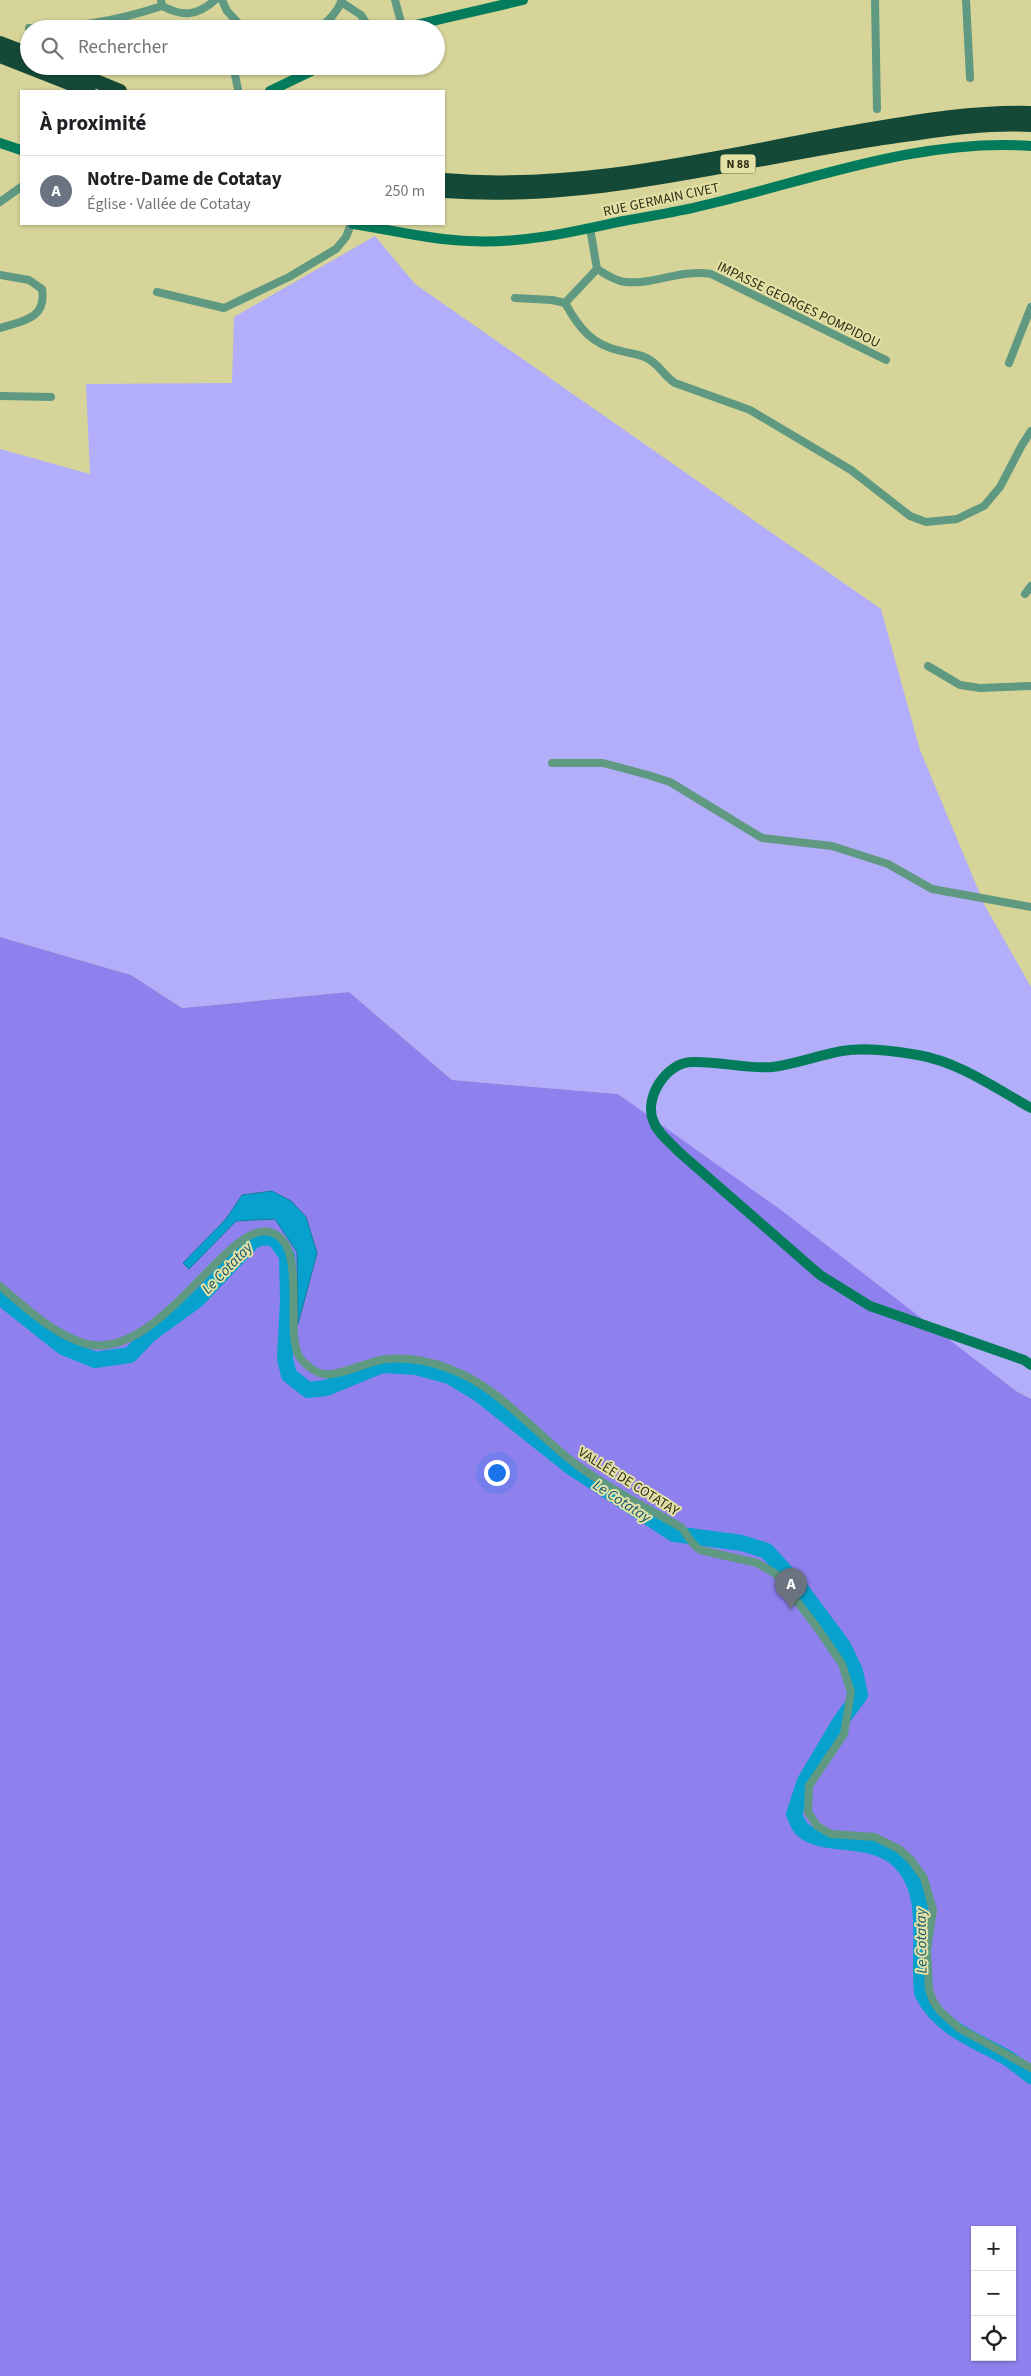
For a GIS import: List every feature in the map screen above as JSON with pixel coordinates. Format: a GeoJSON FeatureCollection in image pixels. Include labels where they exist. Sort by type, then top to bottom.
{"type":"FeatureCollection","features":[{"type":"Feature","properties":{"kind":"highway"},"geometry":{"type":"LineString","coordinates":[[0,43],[20,51]]}},
{"type":"Feature","properties":{"kind":"highway"},"geometry":{"type":"LineString","coordinates":[[0,56],[20,64]]}},
{"type":"Feature","properties":{"kind":"highway"},"geometry":{"type":"LineString","coordinates":[[48,75],[86,90]]}},
{"type":"Feature","properties":{"kind":"highway"},"geometry":{"type":"LineString","coordinates":[[81,75],[118,90]]}},
{"type":"Feature","properties":{"kind":"highway","name":"N 88"},"geometry":{"type":"LineString","coordinates":[[445,180],[486,182],[569,179],[660,166],[925,120],[1031,113]]}},
{"type":"Feature","properties":{"kind":"highway","name":"N 88"},"geometry":{"type":"LineString","coordinates":[[445,191],[524,194],[621,185],[847,144],[959,127],[1031,125]]}},
{"type":"Feature","properties":{"kind":"street"},"geometry":{"type":"LineString","coordinates":[[104,20],[161,3],[185,15],[199,12],[215,0]]}},
{"type":"Feature","properties":{"kind":"street"},"geometry":{"type":"LineString","coordinates":[[222,0],[227,11],[236,20]]}},
{"type":"Feature","properties":{"kind":"street"},"geometry":{"type":"LineString","coordinates":[[395,0],[399,20]]}},
{"type":"Feature","properties":{"kind":"street"},"geometry":{"type":"LineString","coordinates":[[435,20],[523,0]]}},
{"type":"Feature","properties":{"kind":"street"},"geometry":{"type":"LineString","coordinates":[[875,0],[877,109]]}},
{"type":"Feature","properties":{"kind":"street"},"geometry":{"type":"LineString","coordinates":[[966,0],[970,78]]}},
{"type":"Feature","properties":{"kind":"street"},"geometry":{"type":"LineString","coordinates":[[328,20],[341,1],[361,15],[364,20]]}},
{"type":"Feature","properties":{"kind":"street"},"geometry":{"type":"LineString","coordinates":[[235,75],[238,90]]}},
{"type":"Feature","properties":{"kind":"street"},"geometry":{"type":"LineString","coordinates":[[272,90],[303,75]]}},
{"type":"Feature","properties":{"kind":"street"},"geometry":{"type":"LineString","coordinates":[[0,143],[20,150]]}},
{"type":"Feature","properties":{"kind":"street","name":"RUE GERMAIN CIVET"},"geometry":{"type":"LineString","coordinates":[[358,225],[434,238],[469,241],[529,238],[704,206],[847,168],[921,152],[983,146],[1031,146]]}},
{"type":"Feature","properties":{"kind":"street"},"geometry":{"type":"LineString","coordinates":[[0,202],[20,188]]}},
{"type":"Feature","properties":{"kind":"street"},"geometry":{"type":"LineString","coordinates":[[157,292],[224,308],[289,277],[336,249],[346,237],[352,225]]}},
{"type":"Feature","properties":{"kind":"street"},"geometry":{"type":"LineString","coordinates":[[566,303],[597,269],[590,228]]}},
{"type":"Feature","properties":{"kind":"street","name":"IMPASSE GEORGES POMPIDOU"},"geometry":{"type":"LineString","coordinates":[[597,269],[623,282],[636,282],[694,271],[710,274],[886,360]]}},
{"type":"Feature","properties":{"kind":"street"},"geometry":{"type":"LineString","coordinates":[[0,275],[29,280],[42,289],[44,300],[39,311],[30,319],[0,328]]}},
{"type":"Feature","properties":{"kind":"street"},"geometry":{"type":"LineString","coordinates":[[515,298],[552,300],[566,303],[581,329],[599,344],[607,348],[642,356],[651,360],[667,379],[750,410],[851,470],[910,516],[926,522],[957,519],[984,506],[1000,487],[1031,431]]}},
{"type":"Feature","properties":{"kind":"street"},"geometry":{"type":"LineString","coordinates":[[1008,363],[1031,307]]}},
{"type":"Feature","properties":{"kind":"street"},"geometry":{"type":"LineString","coordinates":[[0,396],[51,397]]}},
{"type":"Feature","properties":{"kind":"street"},"geometry":{"type":"LineString","coordinates":[[1025,594],[1031,586]]}},
{"type":"Feature","properties":{"kind":"street"},"geometry":{"type":"LineString","coordinates":[[928,666],[960,685],[980,688],[1031,686]]}},
{"type":"Feature","properties":{"kind":"street"},"geometry":{"type":"LineString","coordinates":[[552,762],[604,763],[648,775],[670,782],[762,838],[832,846],[888,864],[932,889],[1031,907]]}},
{"type":"Feature","properties":{"kind":"street"},"geometry":{"type":"LineString","coordinates":[[1031,1108],[956,1066],[920,1056],[881,1051],[844,1050],[773,1066],[755,1067],[690,1062],[668,1072],[652,1096],[650,1107],[653,1122],[660,1133],[679,1152],[820,1275],[870,1306],[1024,1360],[1031,1365]]}},
{"type":"Feature","properties":{"kind":"street","name":"VALLÉE DE COTATAY"},"geometry":{"type":"LineString","coordinates":[[0,1286],[68,1336],[88,1344],[119,1341],[144,1329],[177,1304],[238,1241],[254,1233],[270,1232],[279,1236],[292,1256],[292,1329],[298,1356],[318,1373],[329,1376],[357,1365],[399,1358],[435,1364],[454,1370],[491,1392],[579,1466],[682,1528],[693,1544],[700,1550],[758,1563],[776,1574],[816,1626],[842,1664],[851,1692],[844,1734],[809,1786],[808,1812],[817,1826],[832,1834],[874,1837],[899,1849],[911,1860],[924,1878],[933,1910],[927,1950],[929,1989],[933,2001],[940,2011],[960,2028],[1031,2068]]}},
{"type":"Feature","properties":{"kind":"shaded area"},"geometry":{"type":"Polygon","coordinates":[[[375,236],[415,284],[881,609],[920,750],[985,906],[1031,987],[1031,1399],[1016,1391],[618,1094],[452,1080],[349,992],[182,1008],[131,975],[0,937],[0,449],[90,474],[86,384],[232,383],[234,317],[375,236]]]}},
{"type":"Feature","properties":{"kind":"shaded area"},"geometry":{"type":"Polygon","coordinates":[[[0,937],[131,975],[182,1008],[349,992],[452,1080],[618,1094],[781,1210],[1016,1391],[1031,1399],[1031,2376],[0,2376],[0,937]]]}},
{"type":"Feature","properties":{"kind":"water"},"geometry":{"type":"Polygon","coordinates":[[[272,1191],[291,1201],[306,1217],[317,1253],[298,1324],[297,1252],[275,1219],[236,1221],[189,1269],[183,1263],[226,1219],[242,1195],[272,1191]]]}},
{"type":"Feature","properties":{"kind":"waterway","name":"Le Cotatay"},"geometry":{"type":"LineString","coordinates":[[0,1297],[63,1347],[95,1360],[130,1355],[150,1334],[197,1300],[254,1240],[264,1237],[275,1239],[287,1256],[288,1299],[285,1359],[289,1375],[308,1390],[326,1388],[382,1365],[416,1367],[449,1376],[479,1394],[571,1467],[674,1534],[742,1543],[767,1551],[800,1588],[843,1646],[855,1671],[860,1695],[840,1722],[805,1781],[794,1814],[800,1827],[822,1839],[872,1846],[885,1851],[896,1858],[907,1869],[914,1882],[921,1911],[921,1987],[923,1995],[938,2016],[948,2024],[1007,2058],[1031,2076]]}},
{"type":"Feature","properties":{"kind":"place","name":"Notre-Dame de Cotatay"},"geometry":{"type":"Point","coordinates":[791,1609]}}]}
